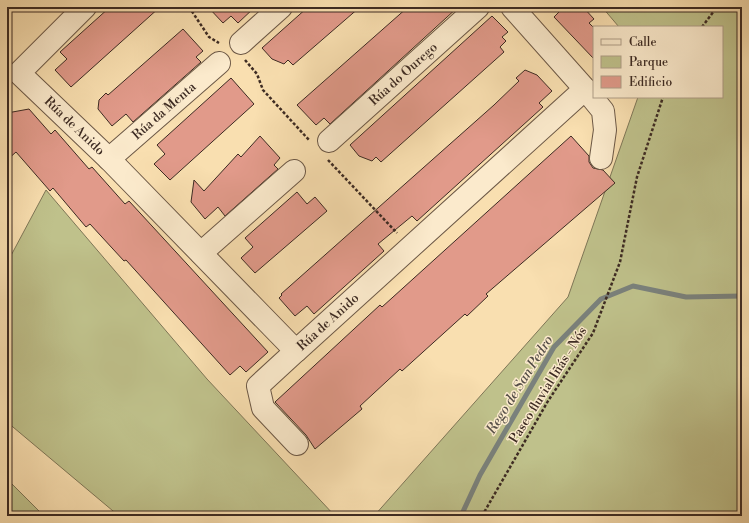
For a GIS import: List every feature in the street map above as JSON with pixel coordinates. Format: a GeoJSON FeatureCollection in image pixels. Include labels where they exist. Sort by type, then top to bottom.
{"type":"FeatureCollection","features":[{"type":"Feature","properties":{"kind":"street","name":"Rúa da Menta"},"geometry":{"type":"LineString","coordinates":[[108,159],[281,7]]}},
{"type":"Feature","properties":{"kind":"street","name":"Rúa do Ourego"},"geometry":{"type":"LineString","coordinates":[[324,145],[478,7]]}},
{"type":"Feature","properties":{"kind":"street"},"geometry":{"type":"LineString","coordinates":[[512,7],[585,89],[602,111],[605,130],[601,158]]}},
{"type":"Feature","properties":{"kind":"street","name":"Rúa de Anido"},"geometry":{"type":"LineString","coordinates":[[82,9],[13,79],[108,159],[296,351],[585,89]]}},
{"type":"Feature","properties":{"kind":"street"},"geometry":{"type":"LineString","coordinates":[[201,253],[294,172]]}},
{"type":"Feature","properties":{"kind":"street"},"geometry":{"type":"LineString","coordinates":[[296,351],[258,386],[263,408],[297,444]]}},
{"type":"Feature","properties":{"kind":"path"},"geometry":{"type":"LineString","coordinates":[[189,7],[210,37],[231,52],[257,74],[263,90],[324,145],[411,248]]}},
{"type":"Feature","properties":{"kind":"path"},"geometry":{"type":"LineString","coordinates":[[703,26],[717,7]]}},
{"type":"Feature","properties":{"kind":"path","name":"Paseo fluvial Iñás - Nós"},"geometry":{"type":"LineString","coordinates":[[482,516],[548,401],[593,333],[620,262],[637,177],[663,98]]}},
{"type":"Feature","properties":{"kind":"green space"},"geometry":{"type":"Polygon","coordinates":[[[602,7],[742,7],[742,516],[374,516],[568,297],[638,98],[723,98],[723,26],[618,26],[602,7]]]}},
{"type":"Feature","properties":{"kind":"green space"},"geometry":{"type":"Polygon","coordinates":[[[46,190],[207,379],[335,516],[119,516],[7,422],[7,263],[46,190]]]}},
{"type":"Feature","properties":{"kind":"green space"},"geometry":{"type":"Polygon","coordinates":[[[7,479],[44,516],[7,516],[7,479]]]}},
{"type":"Feature","properties":{"kind":"building"},"geometry":{"type":"Polygon","coordinates":[[[110,7],[160,7],[71,87],[55,70],[67,59],[60,52],[110,7]]]}},
{"type":"Feature","properties":{"kind":"building"},"geometry":{"type":"Polygon","coordinates":[[[208,7],[255,7],[238,23],[231,16],[223,23],[208,7]]]}},
{"type":"Feature","properties":{"kind":"building"},"geometry":{"type":"Polygon","coordinates":[[[308,7],[360,7],[293,65],[288,60],[284,64],[272,59],[262,48],[308,7]]]}},
{"type":"Feature","properties":{"kind":"building"},"geometry":{"type":"Polygon","coordinates":[[[408,7],[458,7],[330,124],[324,118],[316,125],[297,105],[408,7]]]}},
{"type":"Feature","properties":{"kind":"building"},"geometry":{"type":"Polygon","coordinates":[[[564,7],[583,7],[594,19],[589,23],[593,27],[593,58],[554,17],[564,7]]]}},
{"type":"Feature","properties":{"kind":"building"},"geometry":{"type":"Polygon","coordinates":[[[492,16],[508,32],[502,37],[506,41],[500,47],[504,52],[381,162],[376,157],[372,161],[359,156],[350,145],[492,16]]]}},
{"type":"Feature","properties":{"kind":"building"},"geometry":{"type":"Polygon","coordinates":[[[183,29],[203,51],[196,57],[201,62],[133,122],[126,114],[112,126],[98,109],[99,100],[106,93],[108,95],[183,29]]]}},
{"type":"Feature","properties":{"kind":"building"},"geometry":{"type":"Polygon","coordinates":[[[525,70],[537,75],[552,91],[539,103],[543,107],[417,221],[412,216],[378,244],[384,251],[314,314],[307,306],[295,316],[279,298],[282,295],[281,294],[494,105],[519,81],[516,78],[525,70]]]}},
{"type":"Feature","properties":{"kind":"building"},"geometry":{"type":"Polygon","coordinates":[[[231,78],[254,104],[170,180],[154,164],[165,154],[157,145],[231,78]]]}},
{"type":"Feature","properties":{"kind":"building"},"geometry":{"type":"Polygon","coordinates":[[[29,109],[51,134],[55,130],[89,169],[92,167],[125,204],[129,201],[268,352],[246,372],[240,366],[230,375],[126,260],[124,261],[90,224],[86,227],[53,188],[50,191],[16,152],[7,160],[7,113],[29,109]]]}},
{"type":"Feature","properties":{"kind":"building"},"geometry":{"type":"Polygon","coordinates":[[[260,136],[280,158],[274,165],[278,169],[225,216],[218,207],[205,219],[191,202],[194,180],[204,191],[238,154],[241,157],[260,136]]]}},
{"type":"Feature","properties":{"kind":"building"},"geometry":{"type":"Polygon","coordinates":[[[571,136],[589,156],[589,162],[593,168],[603,170],[615,183],[486,294],[488,296],[467,316],[465,314],[402,371],[400,369],[360,406],[362,409],[315,449],[306,435],[275,402],[380,305],[382,307],[571,136]]]}},
{"type":"Feature","properties":{"kind":"building"},"geometry":{"type":"Polygon","coordinates":[[[297,192],[307,204],[315,197],[327,211],[255,273],[241,258],[253,247],[245,238],[297,192]]]}},
{"type":"Feature","properties":{"kind":"waterway","name":"Rego de San Pedro"},"geometry":{"type":"LineString","coordinates":[[461,516],[480,475],[554,347],[601,299],[633,286],[686,297],[742,296]]}}]}
